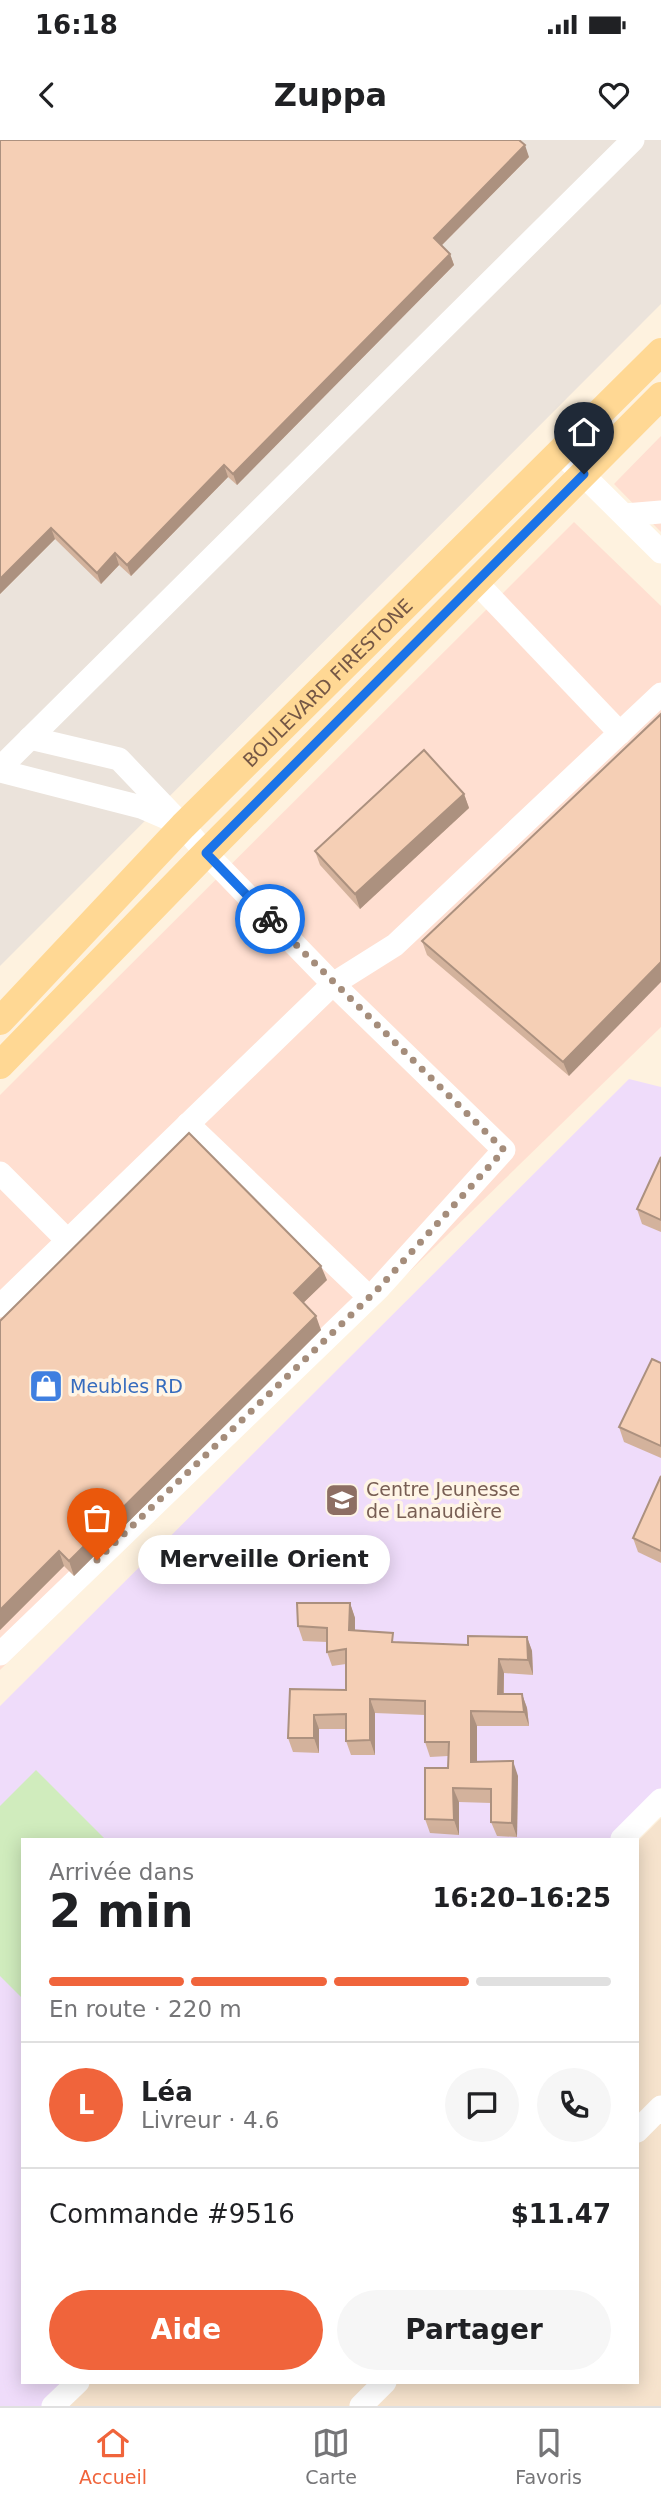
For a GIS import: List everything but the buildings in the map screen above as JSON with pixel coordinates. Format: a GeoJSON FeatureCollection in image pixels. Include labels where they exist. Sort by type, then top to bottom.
{"type":"FeatureCollection","features":[{"type":"Feature","properties":{"kind":"main road","name":"BOULEVARD FIRESTONE"},"geometry":{"type":"LineString","coordinates":[[0,1021],[183,825],[661,352]]}},
{"type":"Feature","properties":{"kind":"main road","name":"BOULEVARD FIRESTONE"},"geometry":{"type":"LineString","coordinates":[[0,1065],[206,853],[661,396]]}},
{"type":"Feature","properties":{"kind":"street"},"geometry":{"type":"LineString","coordinates":[[183,825],[141,807],[0,770],[633,140]]}},
{"type":"Feature","properties":{"kind":"street"},"geometry":{"type":"LineString","coordinates":[[561,453],[661,552]]}},
{"type":"Feature","properties":{"kind":"street"},"geometry":{"type":"LineString","coordinates":[[625,515],[661,512]]}},
{"type":"Feature","properties":{"kind":"street"},"geometry":{"type":"LineString","coordinates":[[475,582],[620,733]]}},
{"type":"Feature","properties":{"kind":"street"},"geometry":{"type":"LineString","coordinates":[[0,1306],[333,984],[395,945],[661,694]]}},
{"type":"Feature","properties":{"kind":"street"},"geometry":{"type":"LineString","coordinates":[[0,1654],[369,1297],[504,1150],[333,984],[119,760],[30,738]]}},
{"type":"Feature","properties":{"kind":"street"},"geometry":{"type":"LineString","coordinates":[[188,1124],[369,1297]]}},
{"type":"Feature","properties":{"kind":"street"},"geometry":{"type":"LineString","coordinates":[[0,1173],[68,1240]]}},
{"type":"Feature","properties":{"kind":"street"},"geometry":{"type":"LineString","coordinates":[[623,1838],[661,1800]]}},
{"type":"Feature","properties":{"kind":"street"},"geometry":{"type":"LineString","coordinates":[[54,2406],[76,2384]]}},
{"type":"Feature","properties":{"kind":"street"},"geometry":{"type":"LineString","coordinates":[[361,2406],[383,2384]]}},
{"type":"Feature","properties":{"kind":"shaded area"},"geometry":{"type":"Polygon","coordinates":[[[0,140],[661,140],[661,304],[0,966],[0,140]]]}},
{"type":"Feature","properties":{"kind":"shaded area"},"geometry":{"type":"Polygon","coordinates":[[[661,436],[661,532],[614,484],[661,436]]]}},
{"type":"Feature","properties":{"kind":"shaded area"},"geometry":{"type":"Polygon","coordinates":[[[574,522],[661,606],[661,1027],[0,1670],[0,1095],[574,522]]]}},
{"type":"Feature","properties":{"kind":"shaded area"},"geometry":{"type":"Polygon","coordinates":[[[629,1079],[661,1087],[661,1788],[612,1838],[21,1838],[21,2384],[65,2384],[43,2406],[0,2406],[0,1706],[629,1079]]]}},
{"type":"Feature","properties":{"kind":"shaded area"},"geometry":{"type":"Polygon","coordinates":[[[661,1818],[661,2406],[63,2406],[86,2384],[639,2384],[639,1840],[661,1818]]]}},
{"type":"Feature","properties":{"kind":"green space"},"geometry":{"type":"Polygon","coordinates":[[[36,1770],[104,1838],[21,1838],[21,1997],[0,1976],[0,1806],[36,1770]]]}},
{"type":"Feature","properties":{"kind":"way so far"},"geometry":{"type":"LineString","coordinates":[[97,1560],[378,1289],[504,1150],[270,919]]}},
{"type":"Feature","properties":{"kind":"place","name":"Meubles RD"},"geometry":{"type":"Point","coordinates":[46,1386]}},
{"type":"Feature","properties":{"kind":"place","name":"Centre Jeunesse de Lanaudière"},"geometry":{"type":"Point","coordinates":[342,1500]}},
{"type":"Feature","properties":{"kind":"place","name":"Merveille Orient"},"geometry":{"type":"Point","coordinates":[97,1560]}},
{"type":"Feature","properties":{"kind":"route"},"geometry":{"type":"LineString","coordinates":[[270,919],[206,853],[584,474]]}}]}
